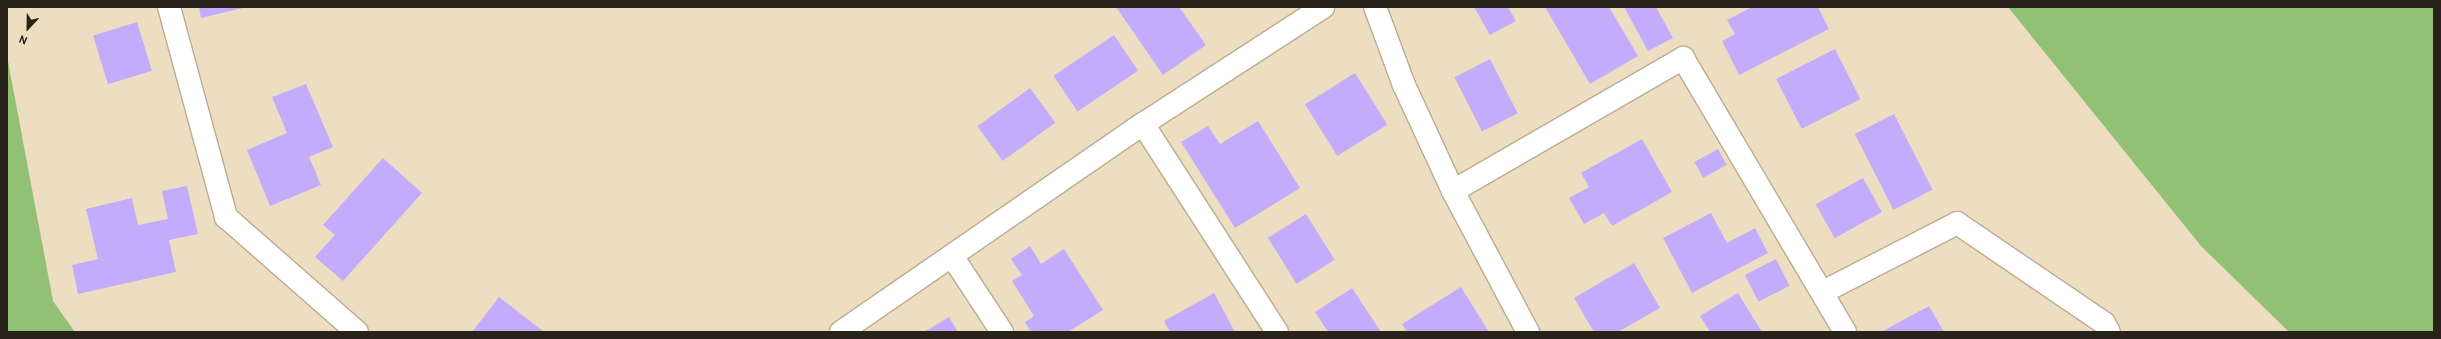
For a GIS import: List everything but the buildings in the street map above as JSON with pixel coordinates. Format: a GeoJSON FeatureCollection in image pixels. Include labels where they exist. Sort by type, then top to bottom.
{"type":"FeatureCollection","features":[{"type":"Feature","properties":{"kind":"street"},"geometry":{"type":"LineString","coordinates":[[169,7],[226,217],[357,332]]}},
{"type":"Feature","properties":{"kind":"street"},"geometry":{"type":"LineString","coordinates":[[841,332],[1143,124],[1323,7]]}},
{"type":"Feature","properties":{"kind":"street"},"geometry":{"type":"LineString","coordinates":[[1375,7],[1404,85],[1453,191],[1528,332]]}},
{"type":"Feature","properties":{"kind":"street"},"geometry":{"type":"LineString","coordinates":[[1453,191],[1682,58],[1823,292],[1845,332]]}},
{"type":"Feature","properties":{"kind":"street"},"geometry":{"type":"LineString","coordinates":[[1143,124],[1278,332]]}},
{"type":"Feature","properties":{"kind":"street"},"geometry":{"type":"LineString","coordinates":[[1823,292],[1957,223],[2104,322],[2109,332]]}},
{"type":"Feature","properties":{"kind":"street"},"geometry":{"type":"LineString","coordinates":[[952,256],[1002,332]]}},
{"type":"Feature","properties":{"kind":"green space"},"geometry":{"type":"Polygon","coordinates":[[[2008,7],[2434,7],[2434,332],[2289,332],[2201,246],[2008,7]]]}},
{"type":"Feature","properties":{"kind":"green space"},"geometry":{"type":"Polygon","coordinates":[[[7,56],[53,301],[75,332],[7,332],[7,56]]]}}]}
